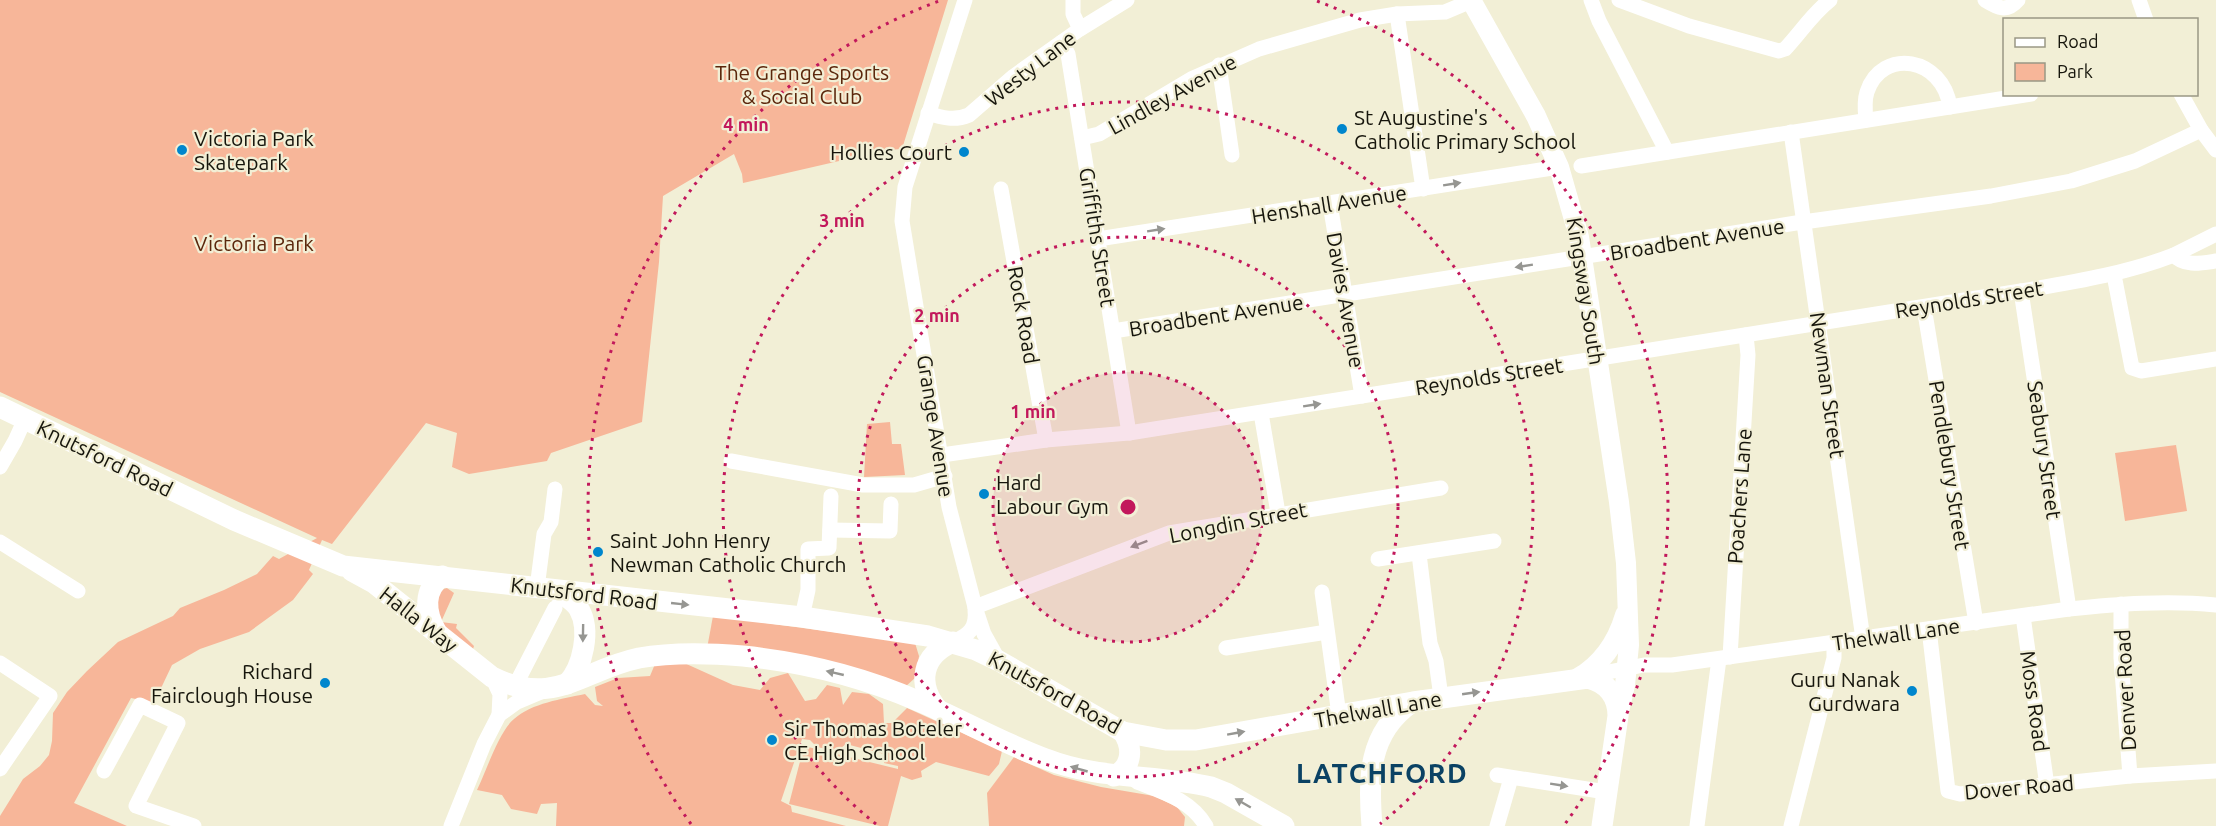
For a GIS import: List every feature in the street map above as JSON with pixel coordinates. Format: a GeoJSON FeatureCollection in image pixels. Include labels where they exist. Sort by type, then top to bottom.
{"type":"FeatureCollection","features":[{"type":"Feature","properties":{"kind":"highway","name":"Knutsford Road"},"geometry":{"type":"LineString","coordinates":[[0,407],[183,496],[343,566],[442,576],[550,596],[802,617],[903,631],[953,642],[999,661],[1123,732],[1178,741]]}},
{"type":"Feature","properties":{"kind":"highway","name":"Halla Way"},"geometry":{"type":"LineString","coordinates":[[343,566],[374,583],[492,676],[515,686]]}},
{"type":"Feature","properties":{"kind":"highway"},"geometry":{"type":"LineString","coordinates":[[437,631],[429,615],[427,603],[431,588],[442,576]]}},
{"type":"Feature","properties":{"kind":"highway"},"geometry":{"type":"LineString","coordinates":[[550,596],[578,607],[585,630],[576,671],[559,686]]}},
{"type":"Feature","properties":{"kind":"highway"},"geometry":{"type":"LineString","coordinates":[[890,690],[904,688],[911,683],[919,671],[918,649],[910,636],[903,631]]}},
{"type":"Feature","properties":{"kind":"highway"},"geometry":{"type":"LineString","coordinates":[[938,710],[928,693],[926,667],[933,656],[945,645],[953,642]]}},
{"type":"Feature","properties":{"kind":"highway"},"geometry":{"type":"LineString","coordinates":[[515,686],[533,689],[559,686],[639,658],[706,654],[744,656],[798,664],[844,675],[890,690],[1047,760],[1092,772],[1211,787],[1284,826]]}},
{"type":"Feature","properties":{"kind":"highway","name":"Thelwall Lane"},"geometry":{"type":"LineString","coordinates":[[1178,741],[1196,740],[1441,697],[1578,678],[1596,680],[1606,686],[1616,698],[1618,716]]}},
{"type":"Feature","properties":{"kind":"highway"},"geometry":{"type":"LineString","coordinates":[[1372,826],[1371,782],[1376,747],[1385,728],[1397,714],[1413,702]]}},
{"type":"Feature","properties":{"kind":"highway","name":"Kingsway South"},"geometry":{"type":"LineString","coordinates":[[1602,826],[1618,716]]}},
{"type":"Feature","properties":{"kind":"highway"},"geometry":{"type":"LineString","coordinates":[[1119,776],[1124,769],[1131,746],[1123,732]]}},
{"type":"Feature","properties":{"kind":"main road","name":"Kingsway South"},"geometry":{"type":"LineString","coordinates":[[1471,0],[1536,116],[1559,167],[1573,211],[1621,517],[1629,639],[1626,676],[1618,716]]}},
{"type":"Feature","properties":{"kind":"main road","name":"Kingsway South"},"geometry":{"type":"LineString","coordinates":[[1578,678],[1593,668],[1610,648],[1620,629],[1628,604]]}},
{"type":"Feature","properties":{"kind":"street","name":"Grange Avenue"},"geometry":{"type":"LineString","coordinates":[[965,0],[905,187],[902,221],[949,507],[975,607],[984,634],[999,661]]}},
{"type":"Feature","properties":{"kind":"street"},"geometry":{"type":"LineString","coordinates":[[1073,0],[1073,14],[1080,29]]}},
{"type":"Feature","properties":{"kind":"street","name":"Westy Lane"},"geometry":{"type":"LineString","coordinates":[[928,113],[950,118],[969,115],[1014,76],[1080,29],[1127,0]]}},
{"type":"Feature","properties":{"kind":"street","name":"Lindley Avenue"},"geometry":{"type":"LineString","coordinates":[[1082,138],[1099,134],[1193,78],[1259,49],[1360,20],[1397,14],[1444,12],[1471,0]]}},
{"type":"Feature","properties":{"kind":"street"},"geometry":{"type":"LineString","coordinates":[[1591,0],[1599,21],[1667,152]]}},
{"type":"Feature","properties":{"kind":"street"},"geometry":{"type":"LineString","coordinates":[[1619,0],[1689,26],[1779,51],[1785,49],[1803,26],[1830,0]]}},
{"type":"Feature","properties":{"kind":"street"},"geometry":{"type":"LineString","coordinates":[[1985,0],[1997,8],[2005,9],[2012,7],[2019,0]]}},
{"type":"Feature","properties":{"kind":"street"},"geometry":{"type":"LineString","coordinates":[[2139,0],[2145,18]]}},
{"type":"Feature","properties":{"kind":"street"},"geometry":{"type":"LineString","coordinates":[[1397,14],[1423,189]]}},
{"type":"Feature","properties":{"kind":"street","name":"Griffiths Street"},"geometry":{"type":"LineString","coordinates":[[1062,42],[1068,54],[1129,433]]}},
{"type":"Feature","properties":{"kind":"street"},"geometry":{"type":"LineString","coordinates":[[1866,120],[1866,99],[1871,84],[1882,72],[1902,64],[1915,64],[1933,73],[1945,87],[1950,107]]}},
{"type":"Feature","properties":{"kind":"street"},"geometry":{"type":"LineString","coordinates":[[1219,65],[1232,155]]}},
{"type":"Feature","properties":{"kind":"street"},"geometry":{"type":"LineString","coordinates":[[1581,166],[2019,96]]}},
{"type":"Feature","properties":{"kind":"street"},"geometry":{"type":"LineString","coordinates":[[2182,96],[2201,130],[2216,150]]}},
{"type":"Feature","properties":{"kind":"street","name":"Broadbent Avenue"},"geometry":{"type":"LineString","coordinates":[[1113,332],[1803,222],[1991,196],[2071,181],[2135,161],[2201,130]]}},
{"type":"Feature","properties":{"kind":"street","name":"Newman Street"},"geometry":{"type":"LineString","coordinates":[[1791,132],[1863,639]]}},
{"type":"Feature","properties":{"kind":"street","name":"Henshall Avenue"},"geometry":{"type":"LineString","coordinates":[[1098,239],[1559,167]]}},
{"type":"Feature","properties":{"kind":"street","name":"Rock Road"},"geometry":{"type":"LineString","coordinates":[[1001,189],[1046,440]]}},
{"type":"Feature","properties":{"kind":"street","name":"Davies Avenue"},"geometry":{"type":"LineString","coordinates":[[1330,204],[1362,396]]}},
{"type":"Feature","properties":{"kind":"street","name":"Reynolds Street"},"geometry":{"type":"LineString","coordinates":[[942,454],[1046,440],[1129,433],[2021,291],[2146,266],[2216,234]]}},
{"type":"Feature","properties":{"kind":"street"},"geometry":{"type":"LineString","coordinates":[[2174,255],[2186,263],[2216,261]]}},
{"type":"Feature","properties":{"kind":"street"},"geometry":{"type":"LineString","coordinates":[[2114,274],[2132,369],[2141,371],[2216,359]]}},
{"type":"Feature","properties":{"kind":"street","name":"Seabury Street"},"geometry":{"type":"LineString","coordinates":[[2021,291],[2069,609]]}},
{"type":"Feature","properties":{"kind":"street","name":"Pendlebury Street"},"geometry":{"type":"LineString","coordinates":[[1924,307],[1976,623]]}},
{"type":"Feature","properties":{"kind":"street","name":"Poachers Lane"},"geometry":{"type":"LineString","coordinates":[[1697,826],[1725,658],[1748,355],[1746,335]]}},
{"type":"Feature","properties":{"kind":"street"},"geometry":{"type":"LineString","coordinates":[[1261,413],[1278,513]]}},
{"type":"Feature","properties":{"kind":"street"},"geometry":{"type":"LineString","coordinates":[[0,467],[25,419]]}},
{"type":"Feature","properties":{"kind":"street"},"geometry":{"type":"LineString","coordinates":[[731,461],[863,485],[914,485],[945,476]]}},
{"type":"Feature","properties":{"kind":"street","name":"Longdin Street"},"geometry":{"type":"LineString","coordinates":[[975,607],[1169,532],[1441,488]]}},
{"type":"Feature","properties":{"kind":"street"},"geometry":{"type":"LineString","coordinates":[[515,686],[550,596],[544,534],[551,522],[555,489]]}},
{"type":"Feature","properties":{"kind":"street"},"geometry":{"type":"LineString","coordinates":[[802,617],[808,590],[808,549],[829,548],[831,496]]}},
{"type":"Feature","properties":{"kind":"street"},"geometry":{"type":"LineString","coordinates":[[830,530],[890,531],[891,504]]}},
{"type":"Feature","properties":{"kind":"street"},"geometry":{"type":"LineString","coordinates":[[1378,559],[1494,541]]}},
{"type":"Feature","properties":{"kind":"street"},"geometry":{"type":"LineString","coordinates":[[0,542],[78,591]]}},
{"type":"Feature","properties":{"kind":"street"},"geometry":{"type":"LineString","coordinates":[[1419,554],[1430,643],[1436,661],[1441,697]]}},
{"type":"Feature","properties":{"kind":"street"},"geometry":{"type":"LineString","coordinates":[[1322,592],[1339,716]]}},
{"type":"Feature","properties":{"kind":"street","name":"Thelwall Lane"},"geometry":{"type":"LineString","coordinates":[[1578,678],[1626,676],[1649,665],[1665,666],[1834,644],[2069,609],[2121,604],[2216,605]]}},
{"type":"Feature","properties":{"kind":"street","name":"Denver Road"},"geometry":{"type":"LineString","coordinates":[[2121,604],[2121,658],[2130,776]]}},
{"type":"Feature","properties":{"kind":"street","name":"Grange Avenue"},"geometry":{"type":"LineString","coordinates":[[953,642],[965,637],[973,629],[976,620],[975,607]]}},
{"type":"Feature","properties":{"kind":"street","name":"Moss Road"},"geometry":{"type":"LineString","coordinates":[[2023,616],[2047,786]]}},
{"type":"Feature","properties":{"kind":"street","name":"Dover Road"},"geometry":{"type":"LineString","coordinates":[[1929,629],[1948,791],[1960,794],[2130,776],[2216,771]]}},
{"type":"Feature","properties":{"kind":"street"},"geometry":{"type":"LineString","coordinates":[[1226,648],[1327,632]]}},
{"type":"Feature","properties":{"kind":"street"},"geometry":{"type":"LineString","coordinates":[[1791,826],[1834,658],[1834,644]]}},
{"type":"Feature","properties":{"kind":"street"},"geometry":{"type":"LineString","coordinates":[[0,663],[50,696],[0,769]]}},
{"type":"Feature","properties":{"kind":"street"},"geometry":{"type":"LineString","coordinates":[[451,826],[484,744],[499,716],[500,694],[492,676]]}},
{"type":"Feature","properties":{"kind":"street"},"geometry":{"type":"LineString","coordinates":[[499,716],[533,694],[559,686]]}},
{"type":"Feature","properties":{"kind":"street"},"geometry":{"type":"LineString","coordinates":[[104,771],[140,705],[178,723],[136,806],[194,826]]}},
{"type":"Feature","properties":{"kind":"street"},"geometry":{"type":"LineString","coordinates":[[1119,776],[1185,803],[1202,818],[1206,826]]}},
{"type":"Feature","properties":{"kind":"street"},"geometry":{"type":"LineString","coordinates":[[1497,826],[1504,777],[1606,792]]}},
{"type":"Feature","properties":{"kind":"green space","name":"Victoria Park"},"geometry":{"type":"Polygon","coordinates":[[[0,0],[948,0],[902,149],[887,150],[743,183],[734,154],[663,196],[659,262],[642,422],[551,453],[547,461],[469,474],[452,467],[457,433],[426,423],[332,544],[322,540],[309,570],[313,574],[293,600],[249,632],[200,649],[172,665],[154,703],[131,698],[74,803],[127,826],[0,826],[0,816],[23,779],[40,766],[49,755],[53,713],[67,692],[118,642],[173,616],[180,608],[257,574],[273,556],[279,559],[317,538],[0,392],[0,0]]]}},
{"type":"Feature","properties":{"kind":"green space"},"geometry":{"type":"Polygon","coordinates":[[[890,422],[892,444],[901,444],[905,475],[864,477],[867,424],[890,422]]]}},
{"type":"Feature","properties":{"kind":"green space"},"geometry":{"type":"Polygon","coordinates":[[[2176,445],[2187,511],[2125,521],[2115,453],[2176,445]]]}},
{"type":"Feature","properties":{"kind":"green space"},"geometry":{"type":"Polygon","coordinates":[[[447,588],[454,593],[441,622],[457,624],[456,628],[474,646],[473,649],[451,637],[435,617],[433,609],[435,598],[439,592],[447,588]]]}},
{"type":"Feature","properties":{"kind":"green space"},"geometry":{"type":"Polygon","coordinates":[[[713,616],[915,643],[919,656],[916,677],[904,688],[706,654],[713,616]]]}},
{"type":"Feature","properties":{"kind":"green space","name":"Sir Thomas Boteler CE High School"},"geometry":{"type":"Polygon","coordinates":[[[682,662],[733,685],[760,690],[770,678],[788,673],[805,701],[816,699],[827,685],[840,688],[843,705],[852,692],[869,694],[883,704],[884,723],[892,723],[907,708],[1002,751],[999,764],[989,776],[936,762],[921,771],[922,777],[912,780],[901,776],[888,826],[789,804],[804,746],[898,769],[898,766],[884,763],[884,754],[846,744],[837,751],[817,747],[810,740],[802,739],[781,801],[791,806],[792,812],[846,826],[556,826],[557,803],[541,804],[537,814],[511,809],[502,795],[477,790],[493,752],[508,725],[529,709],[548,702],[585,694],[595,705],[603,706],[597,701],[595,687],[618,678],[650,676],[655,664],[682,662]]]}},
{"type":"Feature","properties":{"kind":"green space"},"geometry":{"type":"Polygon","coordinates":[[[1014,757],[1054,775],[1101,787],[1154,796],[1177,807],[1185,817],[1184,826],[989,826],[987,793],[1014,757]]]}},
{"type":"Feature","properties":{"kind":"place","name":"St Augustine's Catholic Primary School"},"geometry":{"type":"Point","coordinates":[1342,129]}},
{"type":"Feature","properties":{"kind":"place","name":"Victoria Park Skatepark"},"geometry":{"type":"Point","coordinates":[182,150]}},
{"type":"Feature","properties":{"kind":"place","name":"Hollies Court"},"geometry":{"type":"Point","coordinates":[964,152]}},
{"type":"Feature","properties":{"kind":"place","name":"Hard Labour Gym"},"geometry":{"type":"Point","coordinates":[984,494]}},
{"type":"Feature","properties":{"kind":"place","name":"Saint John Henry Newman Catholic Church"},"geometry":{"type":"Point","coordinates":[598,552]}},
{"type":"Feature","properties":{"kind":"place","name":"Richard Fairclough House"},"geometry":{"type":"Point","coordinates":[325,683]}},
{"type":"Feature","properties":{"kind":"place","name":"Guru Nanak Gurdwara"},"geometry":{"type":"Point","coordinates":[1912,691]}},
{"type":"Feature","properties":{"kind":"place","name":"Sir Thomas Boteler CE High School"},"geometry":{"type":"Point","coordinates":[772,740]}},
{"type":"Feature","properties":{"kind":"district","name":"LATCHFORD"},"geometry":{"type":"Point","coordinates":[1382,773]}},
{"type":"Feature","properties":{"kind":"park label","name":"The Grange Sports & Social Club"},"geometry":{"type":"Point","coordinates":[802,84]}}]}
